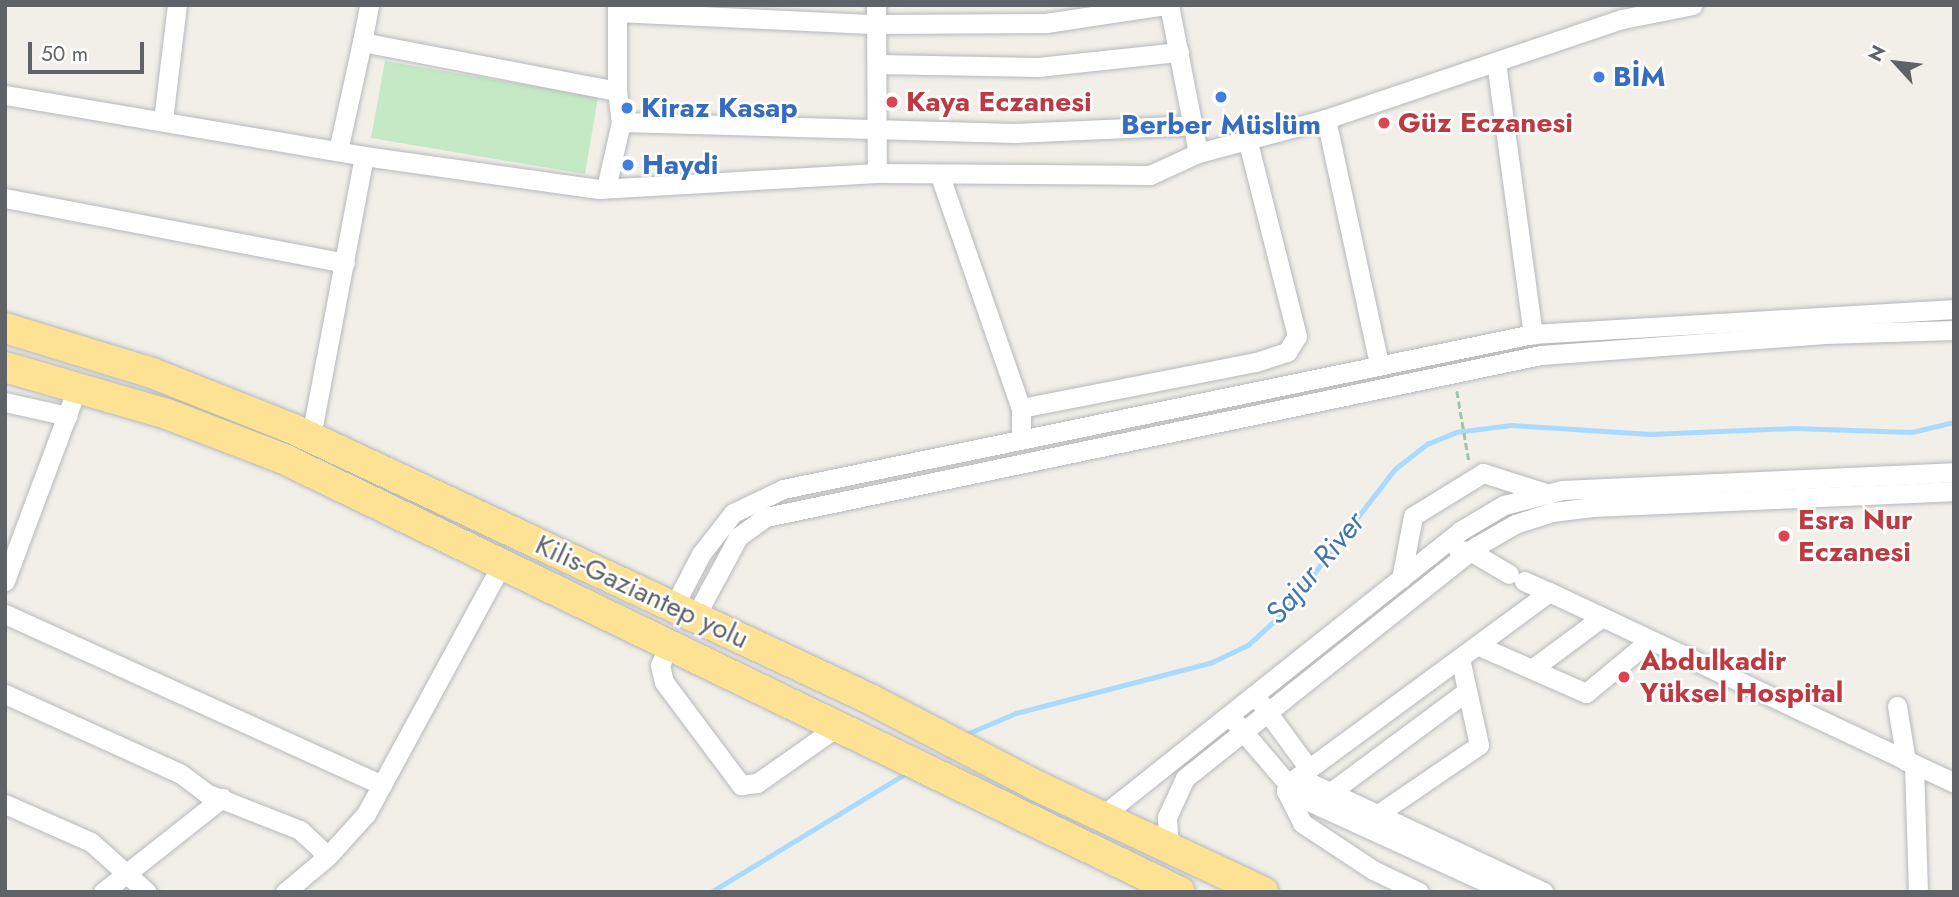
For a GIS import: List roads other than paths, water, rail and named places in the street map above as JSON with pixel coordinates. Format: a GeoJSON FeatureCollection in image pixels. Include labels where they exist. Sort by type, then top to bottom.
{"type":"FeatureCollection","features":[{"type":"Feature","properties":{"kind":"highway","name":"Kilis-Gaziantep yolu"},"geometry":{"type":"LineString","coordinates":[[5,328],[152,373],[311,437],[870,699],[1102,816],[1263,892]]}},
{"type":"Feature","properties":{"kind":"highway","name":"Kilis-Gaziantep yolu"},"geometry":{"type":"LineString","coordinates":[[5,367],[167,414],[285,459],[668,648],[1180,892]]}},
{"type":"Feature","properties":{"kind":"street"},"geometry":{"type":"LineString","coordinates":[[163,120],[177,5]]}},
{"type":"Feature","properties":{"kind":"street"},"geometry":{"type":"LineString","coordinates":[[338,151],[369,5]]}},
{"type":"Feature","properties":{"kind":"street"},"geometry":{"type":"LineString","coordinates":[[607,188],[621,122],[617,91],[617,9],[876,15],[1046,14],[1167,5],[1179,52],[1198,153]]}},
{"type":"Feature","properties":{"kind":"street"},"geometry":{"type":"LineString","coordinates":[[5,95],[364,156],[607,188],[877,173],[940,176],[1150,175],[1198,153],[1248,142],[1326,119],[1622,19],[1693,5]]}},
{"type":"Feature","properties":{"kind":"street"},"geometry":{"type":"LineString","coordinates":[[876,15],[877,173]]}},
{"type":"Feature","properties":{"kind":"street"},"geometry":{"type":"LineString","coordinates":[[362,42],[617,91]]}},
{"type":"Feature","properties":{"kind":"street"},"geometry":{"type":"LineString","coordinates":[[877,64],[1038,67],[1179,52]]}},
{"type":"Feature","properties":{"kind":"street"},"geometry":{"type":"LineString","coordinates":[[1496,62],[1532,334]]}},
{"type":"Feature","properties":{"kind":"street"},"geometry":{"type":"LineString","coordinates":[[1326,119],[1379,364]]}},
{"type":"Feature","properties":{"kind":"street"},"geometry":{"type":"LineString","coordinates":[[621,122],[877,125],[1014,132],[1194,125]]}},
{"type":"Feature","properties":{"kind":"street"},"geometry":{"type":"LineString","coordinates":[[1021,408],[1243,365],[1287,352],[1297,336],[1248,142]]}},
{"type":"Feature","properties":{"kind":"street"},"geometry":{"type":"LineString","coordinates":[[311,437],[364,156]]}},
{"type":"Feature","properties":{"kind":"street"},"geometry":{"type":"LineString","coordinates":[[940,176],[1021,408],[1021,439]]}},
{"type":"Feature","properties":{"kind":"street"},"geometry":{"type":"LineString","coordinates":[[5,198],[345,263]]}},
{"type":"Feature","properties":{"kind":"street"},"geometry":{"type":"LineString","coordinates":[[684,612],[717,530],[749,502],[783,489],[1532,334],[1954,309]]}},
{"type":"Feature","properties":{"kind":"street"},"geometry":{"type":"LineString","coordinates":[[684,612],[738,537],[766,517],[1541,355],[1825,334],[1954,330]]}},
{"type":"Feature","properties":{"kind":"street"},"geometry":{"type":"LineString","coordinates":[[5,581],[77,388]]}},
{"type":"Feature","properties":{"kind":"street"},"geometry":{"type":"LineString","coordinates":[[5,402],[67,416]]}},
{"type":"Feature","properties":{"kind":"street"},"geometry":{"type":"LineString","coordinates":[[1102,816],[1440,547],[1504,505],[1548,493],[1954,472]]}},
{"type":"Feature","properties":{"kind":"street"},"geometry":{"type":"LineString","coordinates":[[1401,579],[1413,516],[1483,473],[1548,493]]}},
{"type":"Feature","properties":{"kind":"street"},"geometry":{"type":"LineString","coordinates":[[1174,850],[1168,836],[1173,797],[1185,778],[1470,551],[1515,524],[1577,509],[1954,491]]}},
{"type":"Feature","properties":{"kind":"street"},"geometry":{"type":"LineString","coordinates":[[1469,526],[1470,551]]}},
{"type":"Feature","properties":{"kind":"street"},"geometry":{"type":"LineString","coordinates":[[1440,547],[1470,551],[1516,577],[1954,783]]}},
{"type":"Feature","properties":{"kind":"street"},"geometry":{"type":"LineString","coordinates":[[285,892],[350,836],[382,785],[501,565]]}},
{"type":"Feature","properties":{"kind":"street"},"geometry":{"type":"LineString","coordinates":[[1295,780],[1549,592]]}},
{"type":"Feature","properties":{"kind":"street"},"geometry":{"type":"LineString","coordinates":[[5,614],[382,785]]}},
{"type":"Feature","properties":{"kind":"street"},"geometry":{"type":"LineString","coordinates":[[1532,669],[1602,617]]}},
{"type":"Feature","properties":{"kind":"street"},"geometry":{"type":"LineString","coordinates":[[1477,645],[1586,693],[1650,640]]}},
{"type":"Feature","properties":{"kind":"street"},"geometry":{"type":"LineString","coordinates":[[668,648],[660,665],[664,682],[741,785],[757,783],[847,731]]}},
{"type":"Feature","properties":{"kind":"street"},"geometry":{"type":"LineString","coordinates":[[1378,814],[1479,745],[1460,658]]}},
{"type":"Feature","properties":{"kind":"street"},"geometry":{"type":"LineString","coordinates":[[1332,792],[1467,691]]}},
{"type":"Feature","properties":{"kind":"street"},"geometry":{"type":"LineString","coordinates":[[5,695],[181,774],[206,793],[300,830],[328,856]]}},
{"type":"Feature","properties":{"kind":"street"},"geometry":{"type":"LineString","coordinates":[[1255,695],[1268,712],[1295,780],[1302,823],[1373,870],[1419,892]]}},
{"type":"Feature","properties":{"kind":"street"},"geometry":{"type":"LineString","coordinates":[[1897,706],[1910,763],[1918,892]]}},
{"type":"Feature","properties":{"kind":"street"},"geometry":{"type":"LineString","coordinates":[[1230,715],[1242,732],[1295,780],[1508,892]]}},
{"type":"Feature","properties":{"kind":"street"},"geometry":{"type":"LineString","coordinates":[[1295,780],[1332,792],[1544,892]]}},
{"type":"Feature","properties":{"kind":"street"},"geometry":{"type":"LineString","coordinates":[[103,892],[222,798]]}},
{"type":"Feature","properties":{"kind":"street"},"geometry":{"type":"LineString","coordinates":[[6,806],[91,842],[147,892]]}},
{"type":"Feature","properties":{"kind":"waterway","name":"Sajur River"},"geometry":{"type":"LineString","coordinates":[[964,735],[1016,713],[1210,663],[1248,645],[1284,612],[1395,469],[1427,444],[1456,432],[1511,425],[1650,434],[1794,428],[1912,432],[1954,422]]}},
{"type":"Feature","properties":{"kind":"waterway","name":"Sajur River"},"geometry":{"type":"LineString","coordinates":[[711,892],[907,773]]}},
{"type":"Feature","properties":{"kind":"place","name":"BİM"},"geometry":{"type":"Point","coordinates":[1599,77]}},
{"type":"Feature","properties":{"kind":"place","name":"Berber Müslüm"},"geometry":{"type":"Point","coordinates":[1221,97]}},
{"type":"Feature","properties":{"kind":"place","name":"Kaya Eczanesi"},"geometry":{"type":"Point","coordinates":[892,102]}},
{"type":"Feature","properties":{"kind":"place","name":"Kiraz Kasap"},"geometry":{"type":"Point","coordinates":[627,108]}},
{"type":"Feature","properties":{"kind":"place","name":"Güz Eczanesi"},"geometry":{"type":"Point","coordinates":[1384,123]}},
{"type":"Feature","properties":{"kind":"place","name":"Haydi"},"geometry":{"type":"Point","coordinates":[628,165]}},
{"type":"Feature","properties":{"kind":"place","name":"Esra Nur Eczanesi"},"geometry":{"type":"Point","coordinates":[1784,536]}},
{"type":"Feature","properties":{"kind":"place","name":"Abdulkadir Yüksel Hospital"},"geometry":{"type":"Point","coordinates":[1624,677]}}]}
